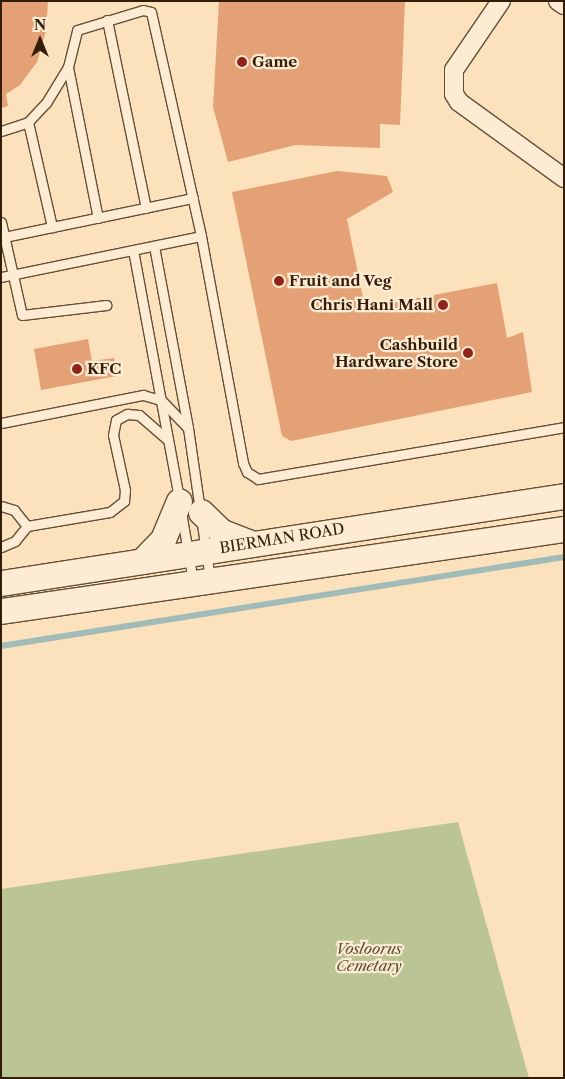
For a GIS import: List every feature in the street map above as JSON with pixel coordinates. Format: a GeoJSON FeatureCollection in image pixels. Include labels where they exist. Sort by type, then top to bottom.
{"type":"FeatureCollection","features":[{"type":"Feature","properties":{"kind":"main road","name":"BIERMAN ROAD"},"geometry":{"type":"LineString","coordinates":[[1,583],[198,551],[564,496]]}},
{"type":"Feature","properties":{"kind":"main road"},"geometry":{"type":"LineString","coordinates":[[142,561],[190,506],[222,532],[251,543]]}},
{"type":"Feature","properties":{"kind":"main road"},"geometry":{"type":"LineString","coordinates":[[1,611],[202,584],[564,529]]}},
{"type":"Feature","properties":{"kind":"street"},"geometry":{"type":"LineString","coordinates":[[501,1],[454,70],[454,94],[459,102],[564,178]]}},
{"type":"Feature","properties":{"kind":"street"},"geometry":{"type":"LineString","coordinates":[[558,1],[564,5]]}},
{"type":"Feature","properties":{"kind":"lane"},"geometry":{"type":"LineString","coordinates":[[1,131],[28,122],[46,103],[68,66],[77,30],[143,10],[153,15],[201,236],[243,463],[248,472],[258,479],[564,426]]}},
{"type":"Feature","properties":{"kind":"lane"},"geometry":{"type":"LineString","coordinates":[[107,20],[146,208]]}},
{"type":"Feature","properties":{"kind":"lane"},"geometry":{"type":"LineString","coordinates":[[68,66],[98,218]]}},
{"type":"Feature","properties":{"kind":"lane"},"geometry":{"type":"LineString","coordinates":[[28,122],[52,227]]}},
{"type":"Feature","properties":{"kind":"lane"},"geometry":{"type":"LineString","coordinates":[[4,237],[193,198]]}},
{"type":"Feature","properties":{"kind":"lane"},"geometry":{"type":"LineString","coordinates":[[1,222],[11,275],[22,315],[106,305]]}},
{"type":"Feature","properties":{"kind":"lane"},"geometry":{"type":"LineString","coordinates":[[1,277],[201,236]]}},
{"type":"Feature","properties":{"kind":"lane"},"geometry":{"type":"LineString","coordinates":[[154,246],[188,428],[190,506],[202,584]]}},
{"type":"Feature","properties":{"kind":"lane"},"geometry":{"type":"LineString","coordinates":[[133,250],[168,440],[190,506],[202,584]]}},
{"type":"Feature","properties":{"kind":"lane"},"geometry":{"type":"LineString","coordinates":[[1,423],[143,395],[161,400],[188,428]]}},
{"type":"Feature","properties":{"kind":"lane"},"geometry":{"type":"LineString","coordinates":[[1,548],[15,541],[27,526],[110,512],[124,501],[113,435],[120,417],[139,415],[168,440]]}},
{"type":"Feature","properties":{"kind":"lane"},"geometry":{"type":"LineString","coordinates":[[1,506],[14,510],[27,526]]}},
{"type":"Feature","properties":{"kind":"green space","name":"Vosloorus Cemetary"},"geometry":{"type":"Polygon","coordinates":[[[458,822],[529,1078],[1,1078],[1,889],[458,822]]]}},
{"type":"Feature","properties":{"kind":"building"},"geometry":{"type":"Polygon","coordinates":[[[1,1],[48,1],[46,31],[37,62],[20,85],[6,94],[8,106],[1,108],[1,1]]]}},
{"type":"Feature","properties":{"kind":"building"},"geometry":{"type":"Polygon","coordinates":[[[219,1],[405,1],[400,125],[380,124],[380,148],[295,145],[228,162],[213,107],[219,1]]]}},
{"type":"Feature","properties":{"kind":"building","name":"Chris Hani Mall"},"geometry":{"type":"Polygon","coordinates":[[[337,171],[387,176],[393,192],[347,219],[365,308],[497,283],[507,338],[523,332],[532,392],[291,441],[282,436],[232,192],[337,171]]]}},
{"type":"Feature","properties":{"kind":"building","name":"KFC"},"geometry":{"type":"Polygon","coordinates":[[[88,339],[92,361],[114,358],[117,376],[41,390],[34,349],[88,339]]]}},
{"type":"Feature","properties":{"kind":"waterway"},"geometry":{"type":"LineString","coordinates":[[1,646],[564,557]]}},
{"type":"Feature","properties":{"kind":"place","name":"Game"},"geometry":{"type":"Point","coordinates":[242,62]}},
{"type":"Feature","properties":{"kind":"place","name":"Fruit and Veg"},"geometry":{"type":"Point","coordinates":[279,281]}},
{"type":"Feature","properties":{"kind":"place","name":"Chris Hani Mall"},"geometry":{"type":"Point","coordinates":[443,305]}},
{"type":"Feature","properties":{"kind":"place","name":"Cashbuild Hardware Store"},"geometry":{"type":"Point","coordinates":[468,353]}},
{"type":"Feature","properties":{"kind":"place","name":"KFC"},"geometry":{"type":"Point","coordinates":[77,369]}}]}
